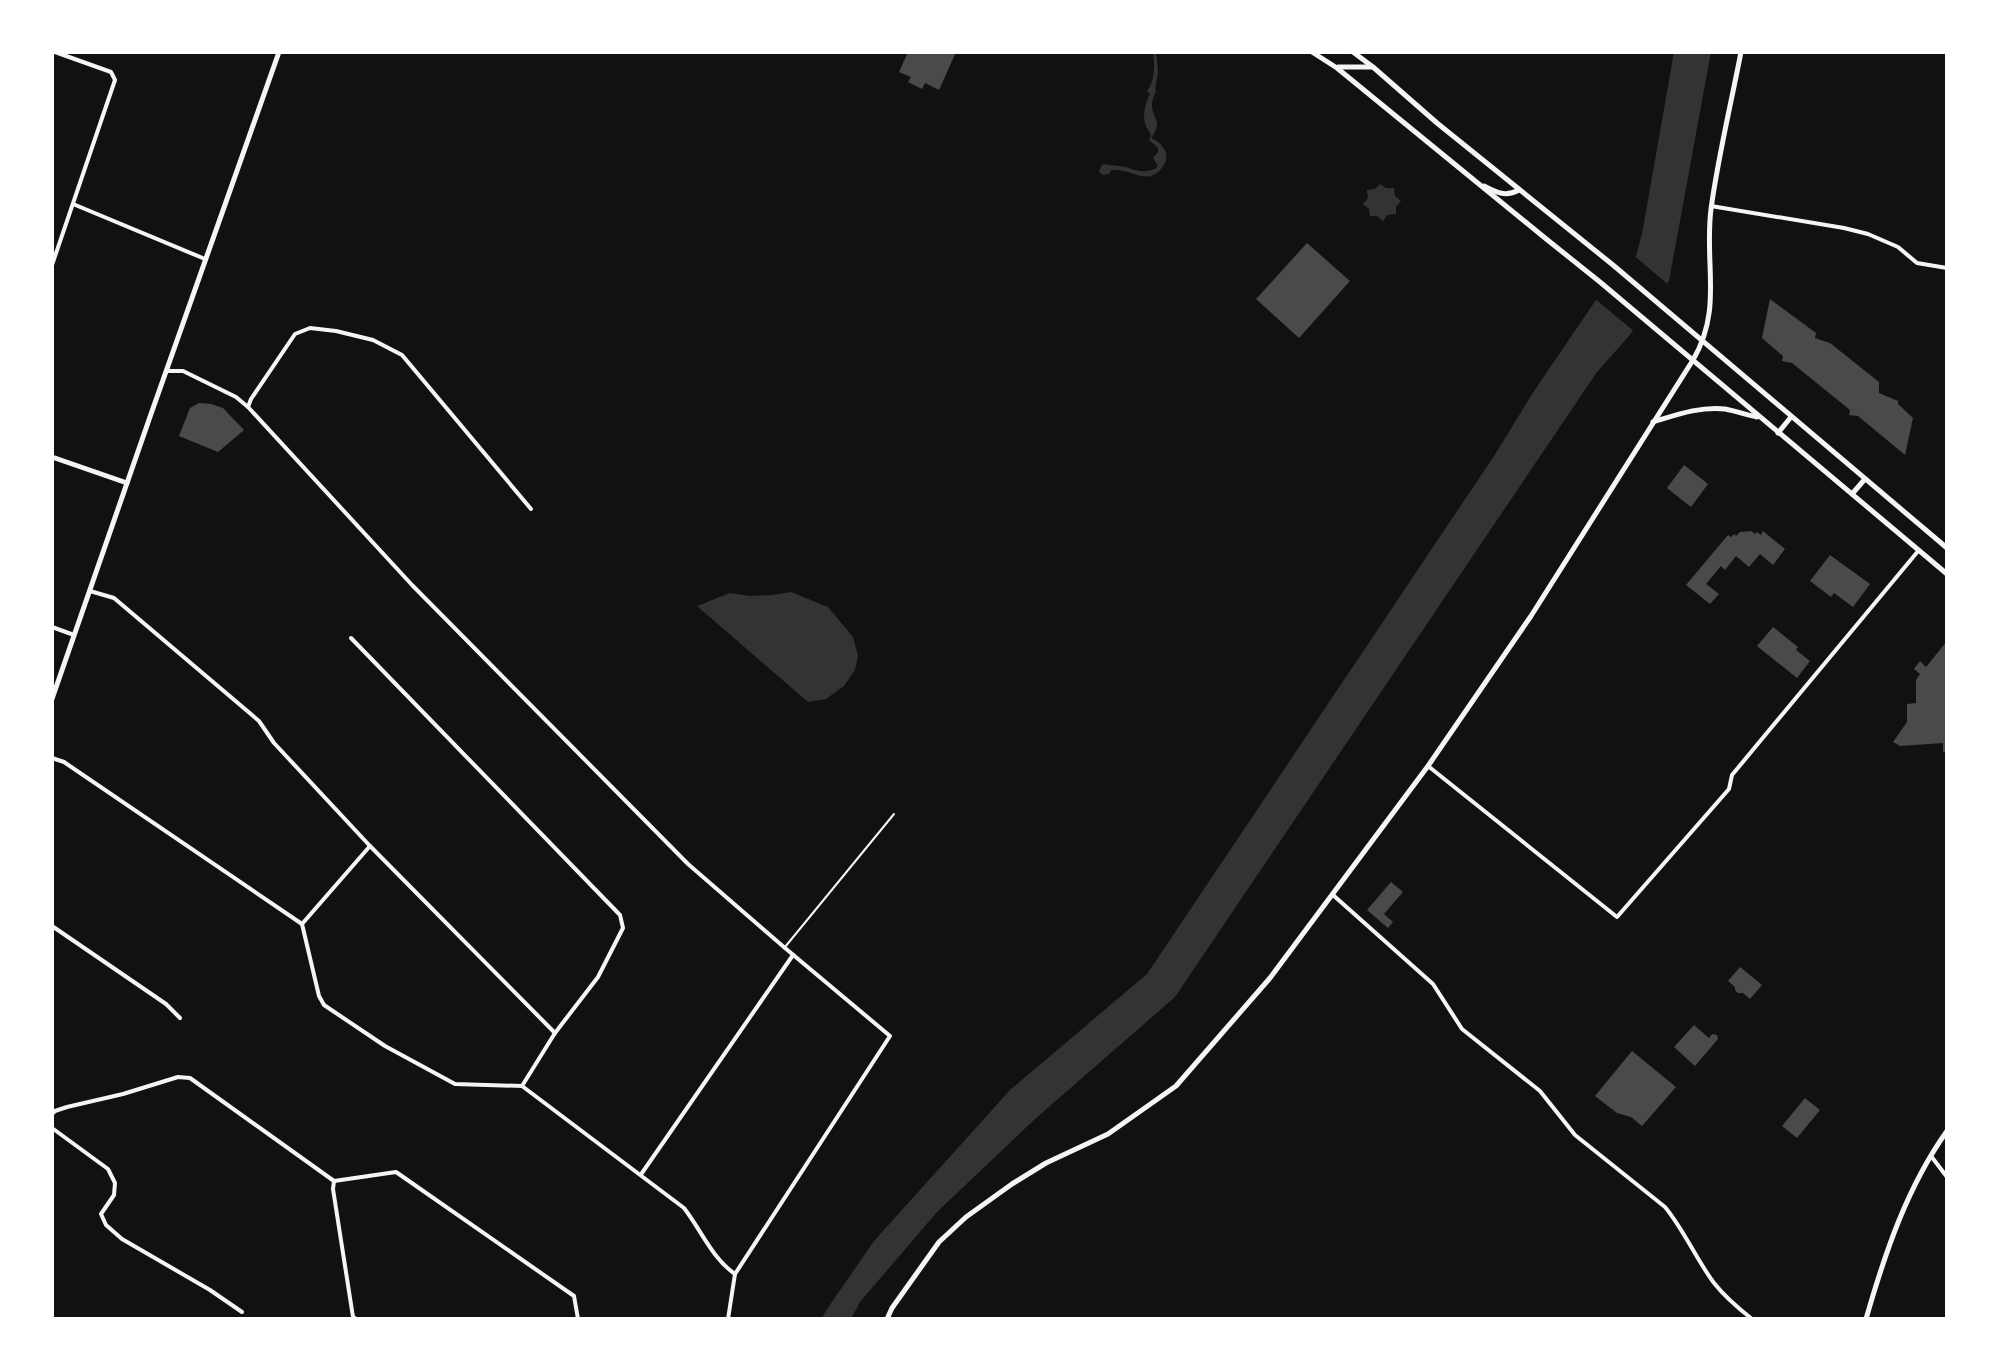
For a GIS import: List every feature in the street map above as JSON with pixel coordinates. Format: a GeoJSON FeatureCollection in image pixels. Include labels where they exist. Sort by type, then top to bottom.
{"type":"FeatureCollection","features":[{"type":"Feature","properties":{"kind":"main road"},"geometry":{"type":"LineString","coordinates":[[52,699],[279,52]]}},
{"type":"Feature","properties":{"kind":"main road"},"geometry":{"type":"LineString","coordinates":[[1312,52],[1337,68],[1653,324],[1947,574]]}},
{"type":"Feature","properties":{"kind":"main road"},"geometry":{"type":"LineString","coordinates":[[1353,52],[1613,265],[1947,548]]}},
{"type":"Feature","properties":{"kind":"main road"},"geometry":{"type":"LineString","coordinates":[[887,1319],[936,1246],[966,1217],[1046,1163],[1108,1134],[1176,1086],[1270,978],[1428,766],[1546,593],[1703,343],[1711,301],[1711,206],[1741,52]]}},
{"type":"Feature","properties":{"kind":"main road"},"geometry":{"type":"LineString","coordinates":[[1337,68],[1373,67]]}},
{"type":"Feature","properties":{"kind":"main road"},"geometry":{"type":"LineString","coordinates":[[1473,180],[1496,192],[1512,194],[1519,190]]}},
{"type":"Feature","properties":{"kind":"main road"},"geometry":{"type":"LineString","coordinates":[[1653,422],[1710,408],[1760,418]]}},
{"type":"Feature","properties":{"kind":"main road"},"geometry":{"type":"LineString","coordinates":[[1778,433],[1791,417]]}},
{"type":"Feature","properties":{"kind":"main road"},"geometry":{"type":"LineString","coordinates":[[52,457],[127,483]]}},
{"type":"Feature","properties":{"kind":"main road"},"geometry":{"type":"LineString","coordinates":[[1852,494],[1865,479]]}},
{"type":"Feature","properties":{"kind":"main road"},"geometry":{"type":"LineString","coordinates":[[1866,1319],[1906,1202],[1947,1131]]}},
{"type":"Feature","properties":{"kind":"street"},"geometry":{"type":"LineString","coordinates":[[52,265],[115,80],[111,72],[55,52]]}},
{"type":"Feature","properties":{"kind":"street"},"geometry":{"type":"LineString","coordinates":[[73,204],[205,259]]}},
{"type":"Feature","properties":{"kind":"street"},"geometry":{"type":"LineString","coordinates":[[1711,206],[1868,234],[1898,247],[1917,263],[1947,268]]}},
{"type":"Feature","properties":{"kind":"street"},"geometry":{"type":"LineString","coordinates":[[248,407],[295,334],[310,328],[373,340],[402,355],[531,509]]}},
{"type":"Feature","properties":{"kind":"street"},"geometry":{"type":"LineString","coordinates":[[166,371],[183,371],[236,397],[248,407],[412,585],[688,864],[890,1036],[735,1274],[728,1319]]}},
{"type":"Feature","properties":{"kind":"street"},"geometry":{"type":"LineString","coordinates":[[1428,766],[1617,917],[1729,789],[1732,775],[1919,550]]}},
{"type":"Feature","properties":{"kind":"street"},"geometry":{"type":"LineString","coordinates":[[90,591],[114,598],[259,721],[274,743],[370,846],[555,1033]]}},
{"type":"Feature","properties":{"kind":"street"},"geometry":{"type":"LineString","coordinates":[[52,627],[74,635]]}},
{"type":"Feature","properties":{"kind":"street"},"geometry":{"type":"LineString","coordinates":[[351,638],[620,915],[623,928],[598,977],[555,1033],[522,1086]]}},
{"type":"Feature","properties":{"kind":"street"},"geometry":{"type":"LineString","coordinates":[[52,758],[64,762],[302,924],[319,996],[324,1005],[385,1046],[455,1084],[522,1086],[684,1208],[715,1255],[735,1274]]}},
{"type":"Feature","properties":{"kind":"street"},"geometry":{"type":"LineString","coordinates":[[302,924],[370,846]]}},
{"type":"Feature","properties":{"kind":"street"},"geometry":{"type":"LineString","coordinates":[[1333,894],[1433,984],[1462,1029],[1540,1091],[1575,1135],[1665,1207],[1715,1285],[1752,1319]]}},
{"type":"Feature","properties":{"kind":"street"},"geometry":{"type":"LineString","coordinates":[[52,926],[166,1004],[180,1018]]}},
{"type":"Feature","properties":{"kind":"street"},"geometry":{"type":"LineString","coordinates":[[641,1174],[793,955]]}},
{"type":"Feature","properties":{"kind":"street"},"geometry":{"type":"LineString","coordinates":[[52,1114],[67,1107],[183,1076],[190,1078],[334,1181],[396,1172],[574,1296],[578,1319]]}},
{"type":"Feature","properties":{"kind":"street"},"geometry":{"type":"LineString","coordinates":[[52,1128],[108,1169],[115,1183],[114,1195],[101,1214],[106,1225],[122,1239],[242,1312]]}},
{"type":"Feature","properties":{"kind":"street"},"geometry":{"type":"LineString","coordinates":[[1931,1156],[1947,1177]]}},
{"type":"Feature","properties":{"kind":"street"},"geometry":{"type":"LineString","coordinates":[[334,1181],[353,1317],[356,1319]]}},
{"type":"Feature","properties":{"kind":"lane"},"geometry":{"type":"LineString","coordinates":[[785,948],[894,814]]}},
{"type":"Feature","properties":{"kind":"shaded area"},"geometry":{"type":"Polygon","coordinates":[[[1153,52],[1156,52],[1158,72],[1152,109],[1157,124],[1151,138],[1163,147],[1166,161],[1160,170],[1148,177],[1119,170],[1103,175],[1099,172],[1104,164],[1143,171],[1158,166],[1153,158],[1158,148],[1149,140],[1151,134],[1144,115],[1150,94],[1147,91],[1154,73],[1153,52]]]}},
{"type":"Feature","properties":{"kind":"shaded area"},"geometry":{"type":"Polygon","coordinates":[[[1674,52],[1711,52],[1669,281],[1629,336],[1597,372],[1175,997],[1035,1119],[937,1212],[860,1302],[851,1319],[822,1319],[874,1241],[1010,1090],[1147,974],[1600,294],[1636,256],[1674,52]]]}},
{"type":"Feature","properties":{"kind":"shaded area"},"geometry":{"type":"Polygon","coordinates":[[[1380,184],[1394,188],[1395,196],[1401,201],[1396,207],[1396,214],[1387,215],[1383,221],[1377,216],[1370,216],[1369,209],[1363,204],[1368,198],[1367,190],[1375,189],[1380,184]]]}},
{"type":"Feature","properties":{"kind":"shaded area"},"geometry":{"type":"Polygon","coordinates":[[[791,592],[828,607],[853,637],[858,656],[855,670],[844,686],[826,699],[808,702],[697,606],[730,593],[750,596],[791,592]]]}},
{"type":"Feature","properties":{"kind":"pier"},"geometry":{"type":"Polygon","coordinates":[[[1632,254],[1670,286],[1636,333],[1593,297],[1632,254]]]}},
{"type":"Feature","properties":{"kind":"building"},"geometry":{"type":"Polygon","coordinates":[[[908,52],[956,52],[939,90],[925,83],[922,89],[908,82],[911,77],[899,72],[908,52]]]}},
{"type":"Feature","properties":{"kind":"building"},"geometry":{"type":"Polygon","coordinates":[[[1307,243],[1350,281],[1299,338],[1256,299],[1307,243]]]}},
{"type":"Feature","properties":{"kind":"building"},"geometry":{"type":"Polygon","coordinates":[[[1770,299],[1816,333],[1815,338],[1830,343],[1879,382],[1879,393],[1898,401],[1913,418],[1905,455],[1858,416],[1849,415],[1850,410],[1792,363],[1782,361],[1783,356],[1762,338],[1770,299]]]}},
{"type":"Feature","properties":{"kind":"building"},"geometry":{"type":"Polygon","coordinates":[[[199,403],[223,408],[244,430],[218,452],[179,436],[190,408],[199,403]]]}},
{"type":"Feature","properties":{"kind":"building"},"geometry":{"type":"Polygon","coordinates":[[[1684,465],[1708,484],[1691,507],[1667,488],[1684,465]]]}},
{"type":"Feature","properties":{"kind":"building"},"geometry":{"type":"Polygon","coordinates":[[[1751,531],[1761,535],[1763,531],[1785,549],[1773,565],[1760,554],[1749,567],[1736,556],[1725,570],[1721,566],[1706,584],[1719,594],[1710,604],[1686,585],[1728,535],[1731,537],[1751,531]]]}},
{"type":"Feature","properties":{"kind":"building"},"geometry":{"type":"Polygon","coordinates":[[[1830,555],[1870,584],[1853,607],[1834,593],[1831,597],[1810,581],[1830,555]]]}},
{"type":"Feature","properties":{"kind":"building"},"geometry":{"type":"Polygon","coordinates":[[[1773,627],[1810,661],[1797,678],[1757,646],[1773,627]]]}},
{"type":"Feature","properties":{"kind":"building"},"geometry":{"type":"Polygon","coordinates":[[[1947,641],[1947,751],[1943,752],[1943,743],[1900,746],[1893,742],[1907,722],[1907,704],[1916,703],[1916,680],[1920,674],[1914,669],[1920,661],[1926,667],[1947,641]]]}},
{"type":"Feature","properties":{"kind":"building"},"geometry":{"type":"Polygon","coordinates":[[[1391,882],[1403,892],[1384,914],[1393,922],[1388,928],[1367,910],[1391,882]]]}},
{"type":"Feature","properties":{"kind":"building"},"geometry":{"type":"Polygon","coordinates":[[[1740,967],[1762,985],[1750,999],[1738,993],[1728,981],[1740,967]]]}},
{"type":"Feature","properties":{"kind":"building"},"geometry":{"type":"Polygon","coordinates":[[[1694,1025],[1709,1038],[1712,1034],[1717,1035],[1718,1039],[1695,1066],[1674,1047],[1694,1025]]]}},
{"type":"Feature","properties":{"kind":"building"},"geometry":{"type":"Polygon","coordinates":[[[1632,1051],[1676,1087],[1642,1126],[1631,1117],[1617,1113],[1595,1096],[1632,1051]]]}},
{"type":"Feature","properties":{"kind":"building"},"geometry":{"type":"Polygon","coordinates":[[[1805,1098],[1820,1110],[1797,1138],[1782,1126],[1805,1098]]]}}]}
